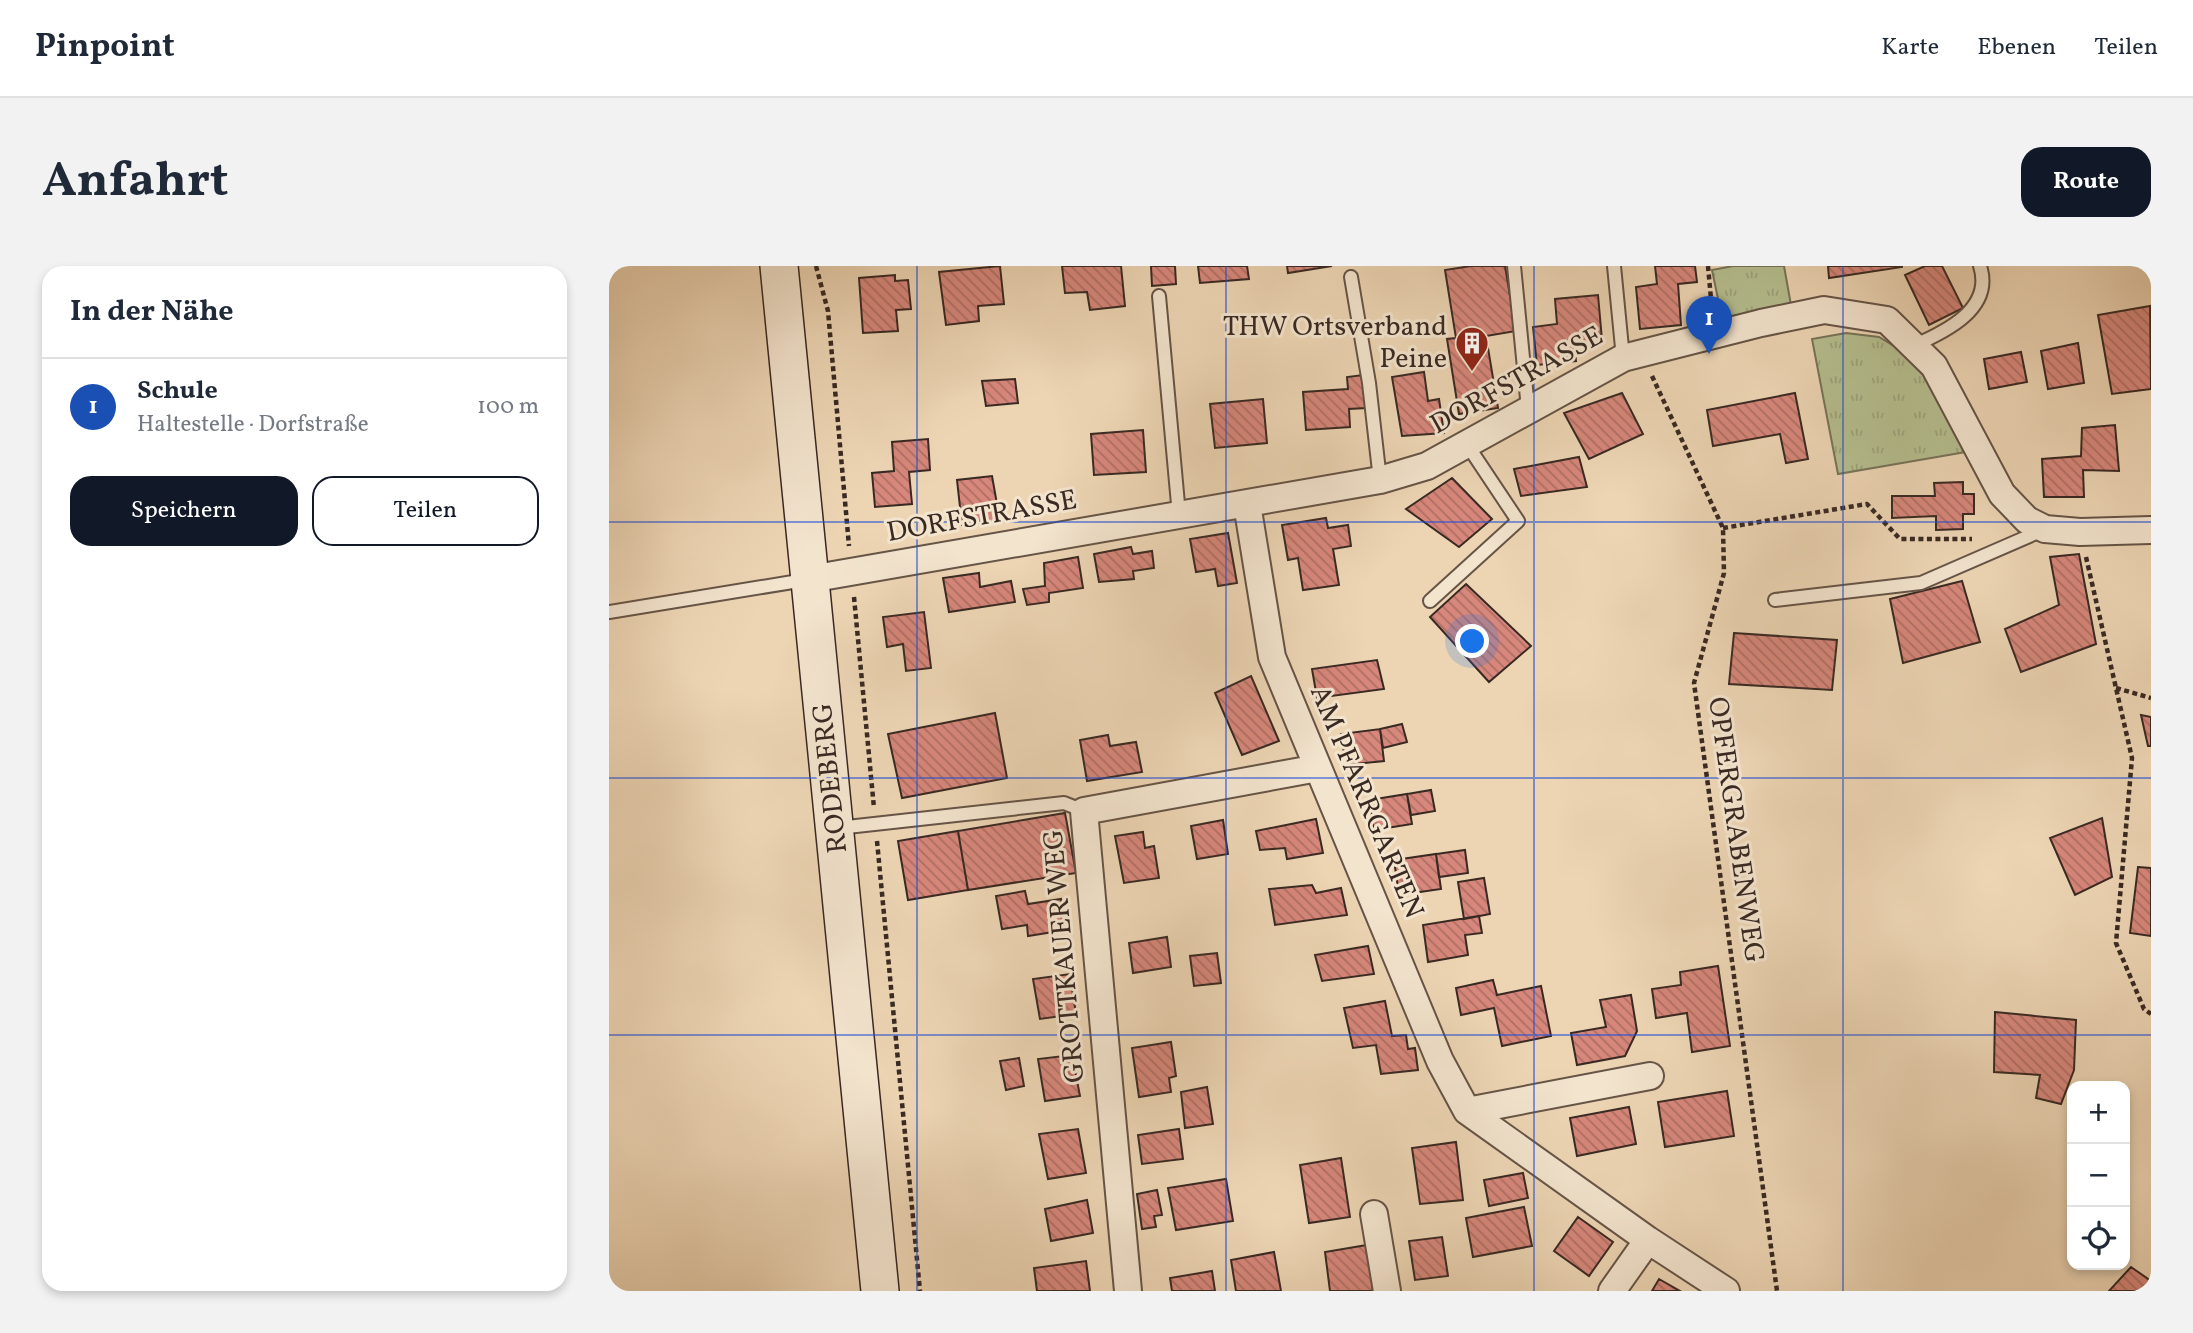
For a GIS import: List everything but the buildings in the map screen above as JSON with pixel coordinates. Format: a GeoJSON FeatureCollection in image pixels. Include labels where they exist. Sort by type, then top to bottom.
{"type":"FeatureCollection","features":[{"type":"Feature","properties":{"kind":"street","name":"RODEBERG"},"geometry":{"type":"LineString","coordinates":[[779,266],[880,1291]]}},
{"type":"Feature","properties":{"kind":"street","name":"DORFSTRASSE"},"geometry":{"type":"LineString","coordinates":[[810,579],[1380,481],[1427,466],[1468,446],[1528,409],[1632,355],[1824,310],[1887,320],[1934,366],[2002,494],[2027,520],[2045,529],[2080,532],[2151,530]]}},
{"type":"Feature","properties":{"kind":"street","name":"AM PFARRGARTEN"},"geometry":{"type":"LineString","coordinates":[[1247,505],[1272,657],[1440,1061],[1467,1111],[1648,1240],[1726,1291]]}},
{"type":"Feature","properties":{"kind":"street","name":"GROTTKAUER WEG"},"geometry":{"type":"LineString","coordinates":[[1128,1291],[1083,811],[1318,768]]}},
{"type":"Feature","properties":{"kind":"street"},"geometry":{"type":"LineString","coordinates":[[1467,1111],[1650,1076]]}},
{"type":"Feature","properties":{"kind":"street"},"geometry":{"type":"LineString","coordinates":[[1374,1214],[1387,1291]]}},
{"type":"Feature","properties":{"kind":"street"},"geometry":{"type":"LineString","coordinates":[[1612,1291],[1648,1240]]}},
{"type":"Feature","properties":{"kind":"lane"},"geometry":{"type":"LineString","coordinates":[[1514,266],[1528,409]]}},
{"type":"Feature","properties":{"kind":"lane"},"geometry":{"type":"LineString","coordinates":[[1614,266],[1632,355]]}},
{"type":"Feature","properties":{"kind":"lane"},"geometry":{"type":"LineString","coordinates":[[1913,346],[1947,331],[1969,313],[1979,297],[1983,276],[1980,266]]}},
{"type":"Feature","properties":{"kind":"lane"},"geometry":{"type":"LineString","coordinates":[[1351,276],[1369,383],[1380,481]]}},
{"type":"Feature","properties":{"kind":"lane"},"geometry":{"type":"LineString","coordinates":[[1159,296],[1179,515]]}},
{"type":"Feature","properties":{"kind":"lane"},"geometry":{"type":"LineString","coordinates":[[1430,601],[1518,521],[1468,446]]}},
{"type":"Feature","properties":{"kind":"lane"},"geometry":{"type":"LineString","coordinates":[[1776,600],[1921,583],[2045,529]]}},
{"type":"Feature","properties":{"kind":"lane"},"geometry":{"type":"LineString","coordinates":[[609,612],[810,579]]}},
{"type":"Feature","properties":{"kind":"lane"},"geometry":{"type":"LineString","coordinates":[[836,828],[1064,803],[1083,811]]}},
{"type":"Feature","properties":{"kind":"path"},"geometry":{"type":"LineString","coordinates":[[816,266],[828,311],[920,1291]]}},
{"type":"Feature","properties":{"kind":"path"},"geometry":{"type":"LineString","coordinates":[[1707,266],[1712,317]]}},
{"type":"Feature","properties":{"kind":"path","name":"OPFERGRABENWEG"},"geometry":{"type":"LineString","coordinates":[[1632,355],[1723,528],[1724,573],[1694,683],[1777,1291]]}},
{"type":"Feature","properties":{"kind":"path"},"geometry":{"type":"LineString","coordinates":[[1723,528],[1867,505],[1900,538],[1978,539]]}},
{"type":"Feature","properties":{"kind":"path"},"geometry":{"type":"LineString","coordinates":[[2080,532],[2132,758],[2116,943],[2144,1009],[2151,1013]]}},
{"type":"Feature","properties":{"kind":"path"},"geometry":{"type":"LineString","coordinates":[[2115,687],[2151,698]]}},
{"type":"Feature","properties":{"kind":"green space"},"geometry":{"type":"Polygon","coordinates":[[[1733,266],[1784,266],[1791,305],[1722,318],[1712,270],[1733,266]]]}},
{"type":"Feature","properties":{"kind":"green space"},"geometry":{"type":"Polygon","coordinates":[[[1846,333],[1879,337],[1907,354],[1929,377],[1966,452],[1838,474],[1812,339],[1846,333]]]}},
{"type":"Feature","properties":{"kind":"place","name":"Schule"},"geometry":{"type":"Point","coordinates":[1709,354]}},
{"type":"Feature","properties":{"kind":"place","name":"THW Ortsverband Peine"},"geometry":{"type":"Point","coordinates":[1472,373]}}]}
